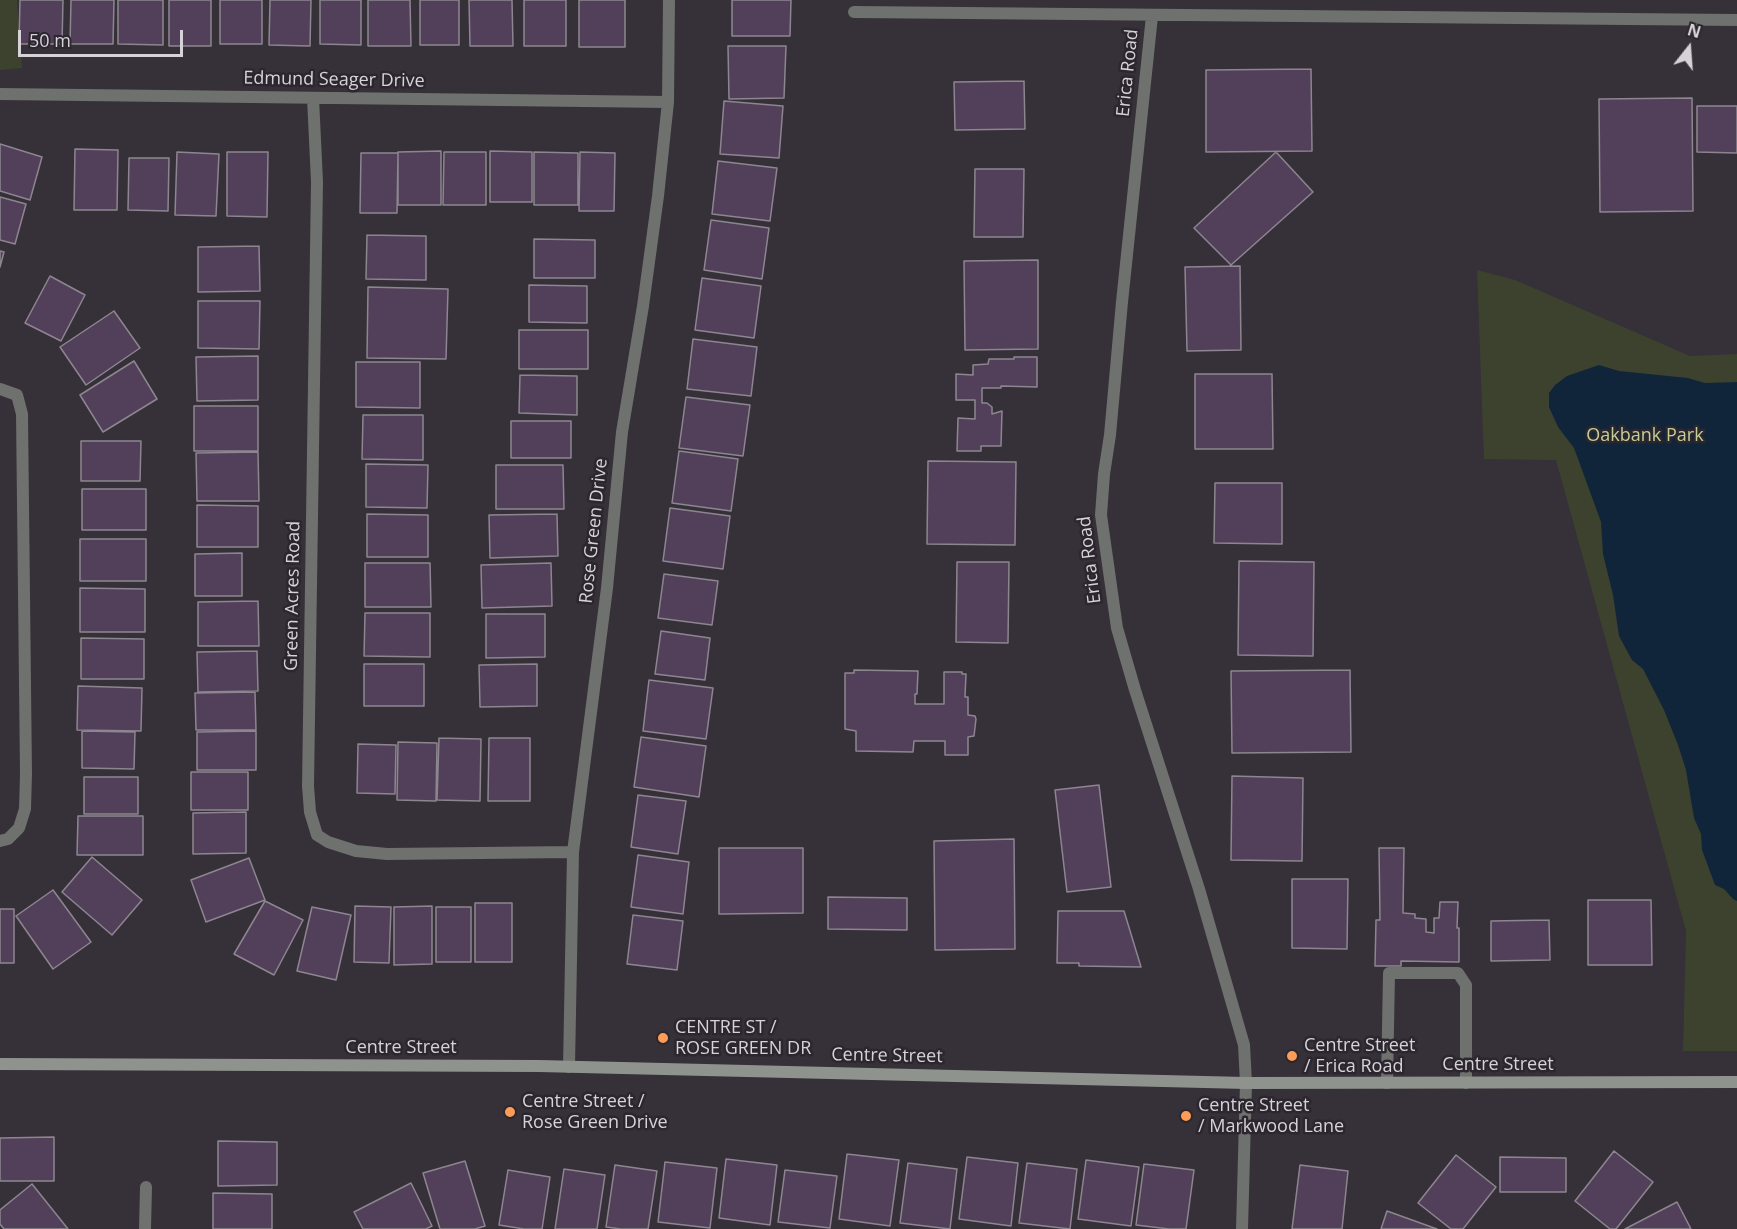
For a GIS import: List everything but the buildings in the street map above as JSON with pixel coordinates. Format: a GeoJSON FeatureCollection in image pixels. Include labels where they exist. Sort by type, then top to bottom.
{"type":"FeatureCollection","features":[{"type":"Feature","properties":{"kind":"main road","name":"Centre Street"},"geometry":{"type":"LineString","coordinates":[[0,1064],[568,1067],[1246,1083],[1737,1082]]}},
{"type":"Feature","properties":{"kind":"street","name":"Rose Green Drive"},"geometry":{"type":"LineString","coordinates":[[568,1067],[573,852],[607,588],[622,432],[658,196],[668,102],[669,0]]}},
{"type":"Feature","properties":{"kind":"street"},"geometry":{"type":"LineString","coordinates":[[854,12],[1737,20]]}},
{"type":"Feature","properties":{"kind":"street","name":"Erica Road"},"geometry":{"type":"LineString","coordinates":[[1152,16],[1101,515],[1116,628],[1199,889],[1244,1046],[1246,1083],[1242,1229]]}},
{"type":"Feature","properties":{"kind":"street","name":"Edmund Seager Drive"},"geometry":{"type":"LineString","coordinates":[[0,94],[668,102]]}},
{"type":"Feature","properties":{"kind":"street","name":"Green Acres Road"},"geometry":{"type":"LineString","coordinates":[[313,98],[317,183],[308,786],[310,812],[317,835],[328,842],[356,851],[387,854],[573,852]]}},
{"type":"Feature","properties":{"kind":"street"},"geometry":{"type":"LineString","coordinates":[[0,389],[17,395],[22,414],[26,774],[25,809],[19,828],[8,839],[0,841]]}},
{"type":"Feature","properties":{"kind":"street"},"geometry":{"type":"LineString","coordinates":[[1387,1083],[1389,973],[1458,973],[1466,986],[1467,1083]]}},
{"type":"Feature","properties":{"kind":"street"},"geometry":{"type":"LineString","coordinates":[[145,1229],[146,1187]]}},
{"type":"Feature","properties":{"kind":"green space"},"geometry":{"type":"Polygon","coordinates":[[[0,0],[17,0],[22,68],[0,70],[0,0]]]}},
{"type":"Feature","properties":{"kind":"green space","name":"Oakbank Park"},"geometry":{"type":"Polygon","coordinates":[[[1477,270],[1515,280],[1690,356],[1737,354],[1737,1051],[1683,1051],[1686,931],[1556,460],[1484,459],[1477,270]]]}},
{"type":"Feature","properties":{"kind":"water"},"geometry":{"type":"Polygon","coordinates":[[[1599,365],[1619,371],[1688,378],[1705,383],[1737,382],[1737,901],[1724,889],[1715,885],[1702,850],[1701,834],[1694,818],[1686,770],[1678,745],[1664,710],[1643,669],[1632,660],[1619,636],[1613,595],[1603,554],[1601,522],[1574,448],[1558,427],[1549,407],[1549,393],[1555,385],[1567,376],[1599,365]]]}},
{"type":"Feature","properties":{"kind":"place","name":"CENTRE ST / ROSE GREEN DR"},"geometry":{"type":"Point","coordinates":[663,1038]}},
{"type":"Feature","properties":{"kind":"place","name":"Centre Street / Erica Road"},"geometry":{"type":"Point","coordinates":[1292,1056]}},
{"type":"Feature","properties":{"kind":"place","name":"Centre Street / Rose Green Drive"},"geometry":{"type":"Point","coordinates":[510,1112]}},
{"type":"Feature","properties":{"kind":"place","name":"Centre Street / Markwood Lane"},"geometry":{"type":"Point","coordinates":[1186,1116]}}]}
